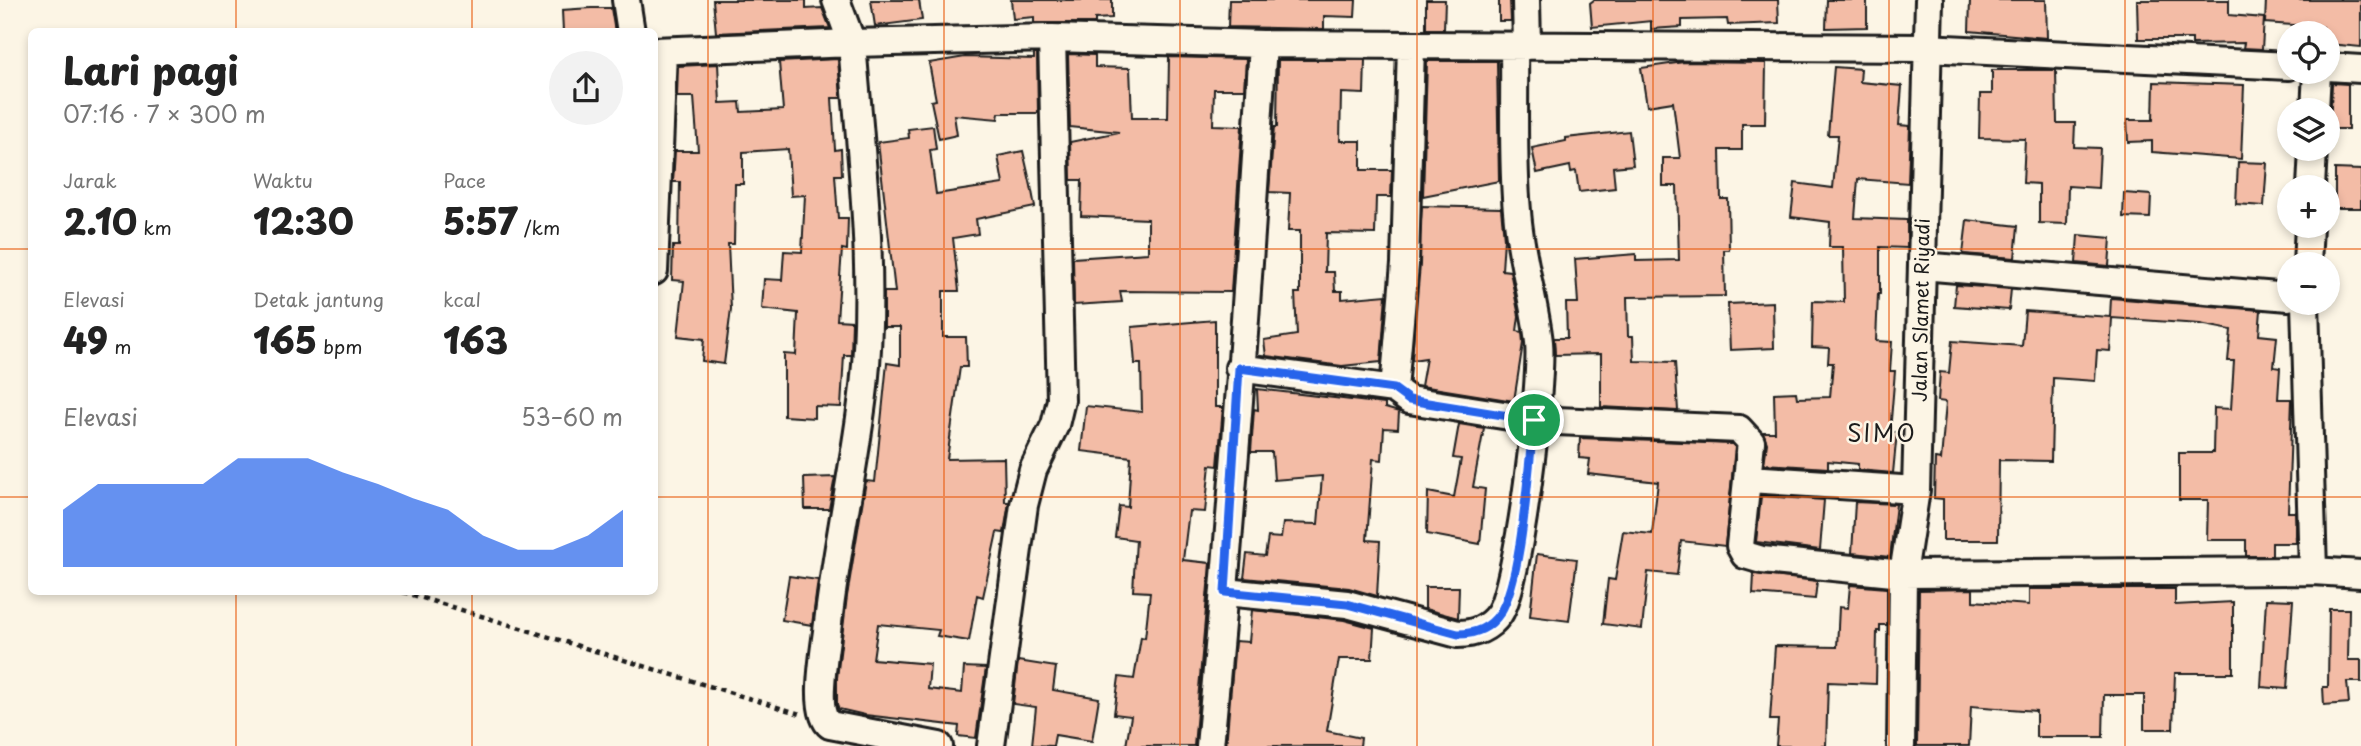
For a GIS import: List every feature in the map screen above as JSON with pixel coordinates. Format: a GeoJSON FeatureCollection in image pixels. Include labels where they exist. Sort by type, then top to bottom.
{"type":"FeatureCollection","features":[{"type":"Feature","properties":{"kind":"street"},"geometry":{"type":"LineString","coordinates":[[626,0],[630,28]]}},
{"type":"Feature","properties":{"kind":"street"},"geometry":{"type":"LineString","coordinates":[[836,0],[852,43],[868,251],[864,386],[833,577],[821,691],[825,721],[830,725],[939,746]]}},
{"type":"Feature","properties":{"kind":"street"},"geometry":{"type":"LineString","coordinates":[[1225,592],[1347,604],[1458,634],[1471,634],[1484,628],[1501,611],[1514,577],[1534,420],[1539,344],[1517,210],[1520,46],[1526,0]]}},
{"type":"Feature","properties":{"kind":"street","name":"Jalan Slamet Riyadi"},"geometry":{"type":"LineString","coordinates":[[1901,746],[1903,574],[1916,491],[1929,0]]}},
{"type":"Feature","properties":{"kind":"street"},"geometry":{"type":"LineString","coordinates":[[991,746],[1024,505],[1033,470],[1055,425],[1061,400],[1052,38]]}},
{"type":"Feature","properties":{"kind":"street"},"geometry":{"type":"LineString","coordinates":[[658,96],[659,52],[852,43],[1052,38],[1263,44],[1926,48],[2277,65]]}},
{"type":"Feature","properties":{"kind":"street"},"geometry":{"type":"LineString","coordinates":[[1210,746],[1225,592],[1239,368],[1247,303],[1263,44]]}},
{"type":"Feature","properties":{"kind":"street"},"geometry":{"type":"LineString","coordinates":[[1394,389],[1405,264],[1412,45]]}},
{"type":"Feature","properties":{"kind":"street"},"geometry":{"type":"LineString","coordinates":[[2340,68],[2361,69]]}},
{"type":"Feature","properties":{"kind":"street"},"geometry":{"type":"LineString","coordinates":[[1922,266],[2277,296]]}},
{"type":"Feature","properties":{"kind":"street"},"geometry":{"type":"LineString","coordinates":[[2305,315],[2313,571]]}},
{"type":"Feature","properties":{"kind":"street"},"geometry":{"type":"LineString","coordinates":[[1239,368],[1394,389],[1409,400],[1534,420],[1739,429],[1751,442],[1740,546],[1745,555],[1762,560],[1903,574],[2313,571],[2361,574]]}},
{"type":"Feature","properties":{"kind":"street"},"geometry":{"type":"LineString","coordinates":[[1749,479],[1916,491]]}},
{"type":"Feature","properties":{"kind":"path"},"geometry":{"type":"LineString","coordinates":[[413,595],[825,721]]}},
{"type":"Feature","properties":{"kind":"building"},"geometry":{"type":"Polygon","coordinates":[[[713,0],[806,0],[806,9],[822,8],[830,28],[716,33],[713,0]]]}},
{"type":"Feature","properties":{"kind":"building"},"geometry":{"type":"Polygon","coordinates":[[[871,0],[919,0],[922,20],[875,26],[871,0]]]}},
{"type":"Feature","properties":{"kind":"building"},"geometry":{"type":"Polygon","coordinates":[[[1011,0],[1112,0],[1112,18],[1095,19],[1095,23],[1034,23],[1034,17],[1013,19],[1011,0]]]}},
{"type":"Feature","properties":{"kind":"building"},"geometry":{"type":"Polygon","coordinates":[[[1229,0],[1356,0],[1355,17],[1324,16],[1324,29],[1228,27],[1229,0]]]}},
{"type":"Feature","properties":{"kind":"building"},"geometry":{"type":"Polygon","coordinates":[[[1426,0],[1445,0],[1444,29],[1426,29],[1426,0]]]}},
{"type":"Feature","properties":{"kind":"building"},"geometry":{"type":"Polygon","coordinates":[[[1499,0],[1510,0],[1511,21],[1499,21],[1499,0]]]}},
{"type":"Feature","properties":{"kind":"building"},"geometry":{"type":"Polygon","coordinates":[[[1594,0],[1778,0],[1779,23],[1728,25],[1727,19],[1682,20],[1682,27],[1651,29],[1651,21],[1592,27],[1590,3],[1594,0]]]}},
{"type":"Feature","properties":{"kind":"building"},"geometry":{"type":"Polygon","coordinates":[[[1827,0],[1867,0],[1867,27],[1826,28],[1827,0]]]}},
{"type":"Feature","properties":{"kind":"building"},"geometry":{"type":"Polygon","coordinates":[[[1970,0],[2046,0],[2047,38],[1969,31],[1970,0]]]}},
{"type":"Feature","properties":{"kind":"building"},"geometry":{"type":"Polygon","coordinates":[[[2137,0],[2229,0],[2229,15],[2264,18],[2262,49],[2243,48],[2244,43],[2192,44],[2192,39],[2138,39],[2137,0]]]}},
{"type":"Feature","properties":{"kind":"building"},"geometry":{"type":"Polygon","coordinates":[[[2266,0],[2361,0],[2361,47],[2340,45],[2340,21],[2265,23],[2266,0]]]}},
{"type":"Feature","properties":{"kind":"building"},"geometry":{"type":"Polygon","coordinates":[[[611,8],[614,28],[563,28],[562,10],[611,8]]]}},
{"type":"Feature","properties":{"kind":"building"},"geometry":{"type":"Polygon","coordinates":[[[1034,54],[1037,54],[1038,113],[999,113],[998,119],[954,115],[957,135],[939,139],[931,101],[936,100],[929,63],[965,57],[1034,59],[1034,54]]]}},
{"type":"Feature","properties":{"kind":"building"},"geometry":{"type":"Polygon","coordinates":[[[1068,54],[1095,55],[1095,67],[1130,68],[1132,118],[1168,118],[1169,57],[1246,59],[1244,89],[1214,89],[1213,125],[1242,126],[1231,292],[1120,291],[1122,302],[1074,305],[1073,258],[1148,253],[1148,219],[1081,216],[1082,180],[1071,180],[1070,142],[1119,132],[1070,127],[1068,54]]]}},
{"type":"Feature","properties":{"kind":"building"},"geometry":{"type":"Polygon","coordinates":[[[838,59],[841,98],[832,98],[835,150],[841,149],[842,175],[835,175],[838,218],[848,218],[847,250],[842,249],[837,320],[852,321],[851,355],[844,355],[841,407],[814,406],[814,418],[784,416],[784,354],[796,355],[798,313],[762,309],[764,279],[782,280],[784,251],[802,252],[805,195],[791,196],[788,149],[743,152],[743,184],[735,184],[734,244],[728,244],[731,309],[724,364],[702,361],[704,339],[678,336],[684,281],[672,280],[673,246],[679,246],[680,182],[673,182],[675,151],[698,151],[694,97],[677,97],[678,66],[718,64],[720,103],[740,102],[741,112],[783,110],[779,62],[838,59]]]}},
{"type":"Feature","properties":{"kind":"building"},"geometry":{"type":"Polygon","coordinates":[[[1278,60],[1365,60],[1364,94],[1341,93],[1340,141],[1361,141],[1361,170],[1392,170],[1391,197],[1376,197],[1375,234],[1326,233],[1325,272],[1334,272],[1335,291],[1342,291],[1342,299],[1386,295],[1381,362],[1342,366],[1266,356],[1264,340],[1297,335],[1295,293],[1300,293],[1300,231],[1288,231],[1290,193],[1269,192],[1274,127],[1277,127],[1278,60]]]}},
{"type":"Feature","properties":{"kind":"building"},"geometry":{"type":"Polygon","coordinates":[[[1427,61],[1497,61],[1499,181],[1423,196],[1427,61]]]}},
{"type":"Feature","properties":{"kind":"building"},"geometry":{"type":"Polygon","coordinates":[[[1684,62],[1766,63],[1765,124],[1742,124],[1742,150],[1720,150],[1721,199],[1728,199],[1729,250],[1724,250],[1725,296],[1627,297],[1628,336],[1633,336],[1634,361],[1675,362],[1678,411],[1601,407],[1601,354],[1555,355],[1554,338],[1567,338],[1566,303],[1578,303],[1575,259],[1636,254],[1636,261],[1679,260],[1677,186],[1663,186],[1663,158],[1680,158],[1673,102],[1647,106],[1641,68],[1684,62]]]}},
{"type":"Feature","properties":{"kind":"building"},"geometry":{"type":"Polygon","coordinates":[[[1834,67],[1861,69],[1860,82],[1902,86],[1899,125],[1910,126],[1908,183],[1858,179],[1855,218],[1907,220],[1907,248],[1880,247],[1876,341],[1892,342],[1890,371],[1895,371],[1890,432],[1897,432],[1893,473],[1858,470],[1858,464],[1828,461],[1828,468],[1764,464],[1767,443],[1763,432],[1775,432],[1774,393],[1796,392],[1797,398],[1830,397],[1833,363],[1828,363],[1829,348],[1812,347],[1813,301],[1844,302],[1843,247],[1829,247],[1830,222],[1791,217],[1795,183],[1833,188],[1838,135],[1828,135],[1834,67]]]}},
{"type":"Feature","properties":{"kind":"building"},"geometry":{"type":"Polygon","coordinates":[[[1992,70],[2056,70],[2057,123],[2075,123],[2074,147],[2100,148],[2098,188],[2068,186],[2067,224],[2039,223],[2039,184],[2023,183],[2025,139],[1979,138],[1980,94],[1992,94],[1992,70]]]}},
{"type":"Feature","properties":{"kind":"building"},"geometry":{"type":"Polygon","coordinates":[[[2154,82],[2244,85],[2241,159],[2152,152],[2152,141],[2128,142],[2127,120],[2153,120],[2154,82]]]}},
{"type":"Feature","properties":{"kind":"building"},"geometry":{"type":"Polygon","coordinates":[[[2332,84],[2348,84],[2348,129],[2340,129],[2340,98],[2331,98],[2332,84]]]}},
{"type":"Feature","properties":{"kind":"building"},"geometry":{"type":"Polygon","coordinates":[[[933,126],[936,149],[930,150],[936,194],[1003,184],[998,156],[1023,151],[1031,186],[1035,207],[976,219],[978,234],[953,238],[959,291],[943,291],[943,337],[966,337],[967,367],[960,367],[947,459],[1004,458],[1005,502],[1009,502],[1004,533],[997,532],[983,597],[977,595],[969,641],[937,636],[939,630],[878,624],[873,659],[930,664],[928,689],[962,693],[964,667],[986,668],[976,738],[958,736],[959,726],[865,715],[839,709],[837,704],[837,678],[847,596],[866,481],[875,482],[887,363],[900,365],[900,327],[884,327],[884,292],[895,292],[878,142],[909,138],[908,129],[933,126]]]}},
{"type":"Feature","properties":{"kind":"building"},"geometry":{"type":"Polygon","coordinates":[[[1629,131],[1633,165],[1613,167],[1615,188],[1579,192],[1576,171],[1571,172],[1570,166],[1537,173],[1532,148],[1566,141],[1566,138],[1629,131]]]}},
{"type":"Feature","properties":{"kind":"building"},"geometry":{"type":"Polygon","coordinates":[[[2238,162],[2267,163],[2264,206],[2236,204],[2238,162]]]}},
{"type":"Feature","properties":{"kind":"building"},"geometry":{"type":"Polygon","coordinates":[[[2335,169],[2361,170],[2361,208],[2340,208],[2340,175],[2335,175],[2335,169]]]}},
{"type":"Feature","properties":{"kind":"building"},"geometry":{"type":"Polygon","coordinates":[[[2124,193],[2151,195],[2150,218],[2123,217],[2124,193]]]}},
{"type":"Feature","properties":{"kind":"building"},"geometry":{"type":"Polygon","coordinates":[[[1422,206],[1501,208],[1504,239],[1502,270],[1510,271],[1519,316],[1517,331],[1522,332],[1523,343],[1514,401],[1421,386],[1426,358],[1412,360],[1422,206]]]}},
{"type":"Feature","properties":{"kind":"building"},"geometry":{"type":"Polygon","coordinates":[[[1967,220],[2018,226],[2015,258],[1963,254],[1967,220]]]}},
{"type":"Feature","properties":{"kind":"building"},"geometry":{"type":"Polygon","coordinates":[[[2078,235],[2111,238],[2109,266],[2076,263],[2078,235]]]}},
{"type":"Feature","properties":{"kind":"building"},"geometry":{"type":"Polygon","coordinates":[[[1956,285],[2011,289],[2009,310],[1954,306],[1956,285]]]}},
{"type":"Feature","properties":{"kind":"building"},"geometry":{"type":"Polygon","coordinates":[[[2111,298],[2261,310],[2259,335],[2277,337],[2274,367],[2280,368],[2278,399],[2292,399],[2288,512],[2295,512],[2296,543],[2272,543],[2272,556],[2246,556],[2246,540],[2207,540],[2208,500],[2179,500],[2179,453],[2213,453],[2214,408],[2231,409],[2234,361],[2228,361],[2231,330],[2200,324],[2112,318],[2110,351],[2097,350],[2095,381],[2053,378],[2051,461],[1999,460],[1998,540],[1943,540],[1943,499],[1934,498],[1935,459],[1941,460],[1946,402],[1938,401],[1940,372],[1949,373],[1952,341],[2022,346],[2025,311],[2110,317],[2111,298]]]}},
{"type":"Feature","properties":{"kind":"building"},"geometry":{"type":"Polygon","coordinates":[[[1773,302],[1774,348],[1730,350],[1728,304],[1773,302]]]}},
{"type":"Feature","properties":{"kind":"building"},"geometry":{"type":"Polygon","coordinates":[[[1215,320],[1215,407],[1223,407],[1218,466],[1210,465],[1205,512],[1189,511],[1183,560],[1210,563],[1194,746],[1126,746],[1131,716],[1114,714],[1119,677],[1134,679],[1141,637],[1145,638],[1150,592],[1133,591],[1136,540],[1115,537],[1119,506],[1128,507],[1131,457],[1081,451],[1086,406],[1142,412],[1141,364],[1135,364],[1132,327],[1215,320]]]}},
{"type":"Feature","properties":{"kind":"building"},"geometry":{"type":"Polygon","coordinates":[[[1257,389],[1385,404],[1385,408],[1399,412],[1398,429],[1384,428],[1382,460],[1373,459],[1367,540],[1380,541],[1377,596],[1349,588],[1244,578],[1247,554],[1265,556],[1268,537],[1281,538],[1283,523],[1318,524],[1322,476],[1274,480],[1272,452],[1251,452],[1254,409],[1258,410],[1257,389]]]}},
{"type":"Feature","properties":{"kind":"building"},"geometry":{"type":"Polygon","coordinates":[[[1459,424],[1484,428],[1473,487],[1485,489],[1480,544],[1427,534],[1428,492],[1454,497],[1461,459],[1453,458],[1459,424]]]}},
{"type":"Feature","properties":{"kind":"building"},"geometry":{"type":"Polygon","coordinates":[[[1580,438],[1732,444],[1735,447],[1725,546],[1681,541],[1677,575],[1648,572],[1642,629],[1603,624],[1608,579],[1615,580],[1623,531],[1652,534],[1658,482],[1588,474],[1590,459],[1579,458],[1580,438]]]}},
{"type":"Feature","properties":{"kind":"building"},"geometry":{"type":"Polygon","coordinates":[[[835,477],[829,509],[805,509],[804,478],[835,477]]]}},
{"type":"Feature","properties":{"kind":"building"},"geometry":{"type":"Polygon","coordinates":[[[1761,496],[1824,500],[1820,550],[1756,542],[1761,496]]]}},
{"type":"Feature","properties":{"kind":"building"},"geometry":{"type":"Polygon","coordinates":[[[1855,502],[1896,504],[1890,557],[1852,553],[1855,502]]]}},
{"type":"Feature","properties":{"kind":"building"},"geometry":{"type":"Polygon","coordinates":[[[1537,554],[1577,559],[1569,621],[1530,616],[1537,554]]]}},
{"type":"Feature","properties":{"kind":"building"},"geometry":{"type":"Polygon","coordinates":[[[1754,574],[1817,581],[1815,599],[1753,594],[1754,574]]]}},
{"type":"Feature","properties":{"kind":"building"},"geometry":{"type":"Polygon","coordinates":[[[789,576],[818,580],[812,625],[782,620],[789,576]]]}},
{"type":"Feature","properties":{"kind":"building"},"geometry":{"type":"Polygon","coordinates":[[[1850,585],[1887,588],[1887,625],[1880,625],[1880,631],[1877,631],[1876,684],[1828,682],[1826,746],[1776,746],[1778,720],[1770,720],[1775,646],[1837,647],[1839,607],[1848,608],[1850,585]]]}},
{"type":"Feature","properties":{"kind":"building"},"geometry":{"type":"Polygon","coordinates":[[[1425,587],[1459,587],[1458,618],[1425,609],[1425,587]]]}},
{"type":"Feature","properties":{"kind":"building"},"geometry":{"type":"Polygon","coordinates":[[[1973,589],[1973,601],[2029,605],[2029,589],[2175,589],[2175,605],[2233,602],[2233,673],[2175,673],[2173,729],[2144,729],[2144,695],[2104,695],[2103,737],[2036,737],[2036,711],[1971,706],[1969,746],[1917,746],[1919,590],[1973,589]]]}},
{"type":"Feature","properties":{"kind":"building"},"geometry":{"type":"Polygon","coordinates":[[[2266,599],[2293,600],[2287,689],[2261,687],[2266,599]]]}},
{"type":"Feature","properties":{"kind":"building"},"geometry":{"type":"Polygon","coordinates":[[[2329,609],[2349,609],[2348,660],[2361,660],[2361,682],[2347,682],[2349,703],[2324,705],[2323,687],[2328,687],[2329,609]]]}},
{"type":"Feature","properties":{"kind":"building"},"geometry":{"type":"Polygon","coordinates":[[[1252,610],[1344,620],[1374,628],[1372,659],[1339,659],[1327,731],[1361,738],[1360,746],[1226,746],[1235,641],[1249,642],[1252,610]]]}},
{"type":"Feature","properties":{"kind":"building"},"geometry":{"type":"Polygon","coordinates":[[[1018,661],[1056,667],[1053,690],[1099,698],[1092,741],[1055,735],[1053,746],[1032,745],[1036,707],[1013,704],[1018,661]]]}},
{"type":"Feature","properties":{"kind":"district","name":"SIMO"},"geometry":{"type":"Point","coordinates":[1882,432]}},
{"type":"Feature","properties":{"kind":"route"},"geometry":{"type":"LineString","coordinates":[[1239,368],[1394,389],[1409,400],[1534,420],[1514,577],[1501,611],[1484,628],[1471,634],[1458,634],[1347,604],[1225,592],[1239,368]]}}]}
